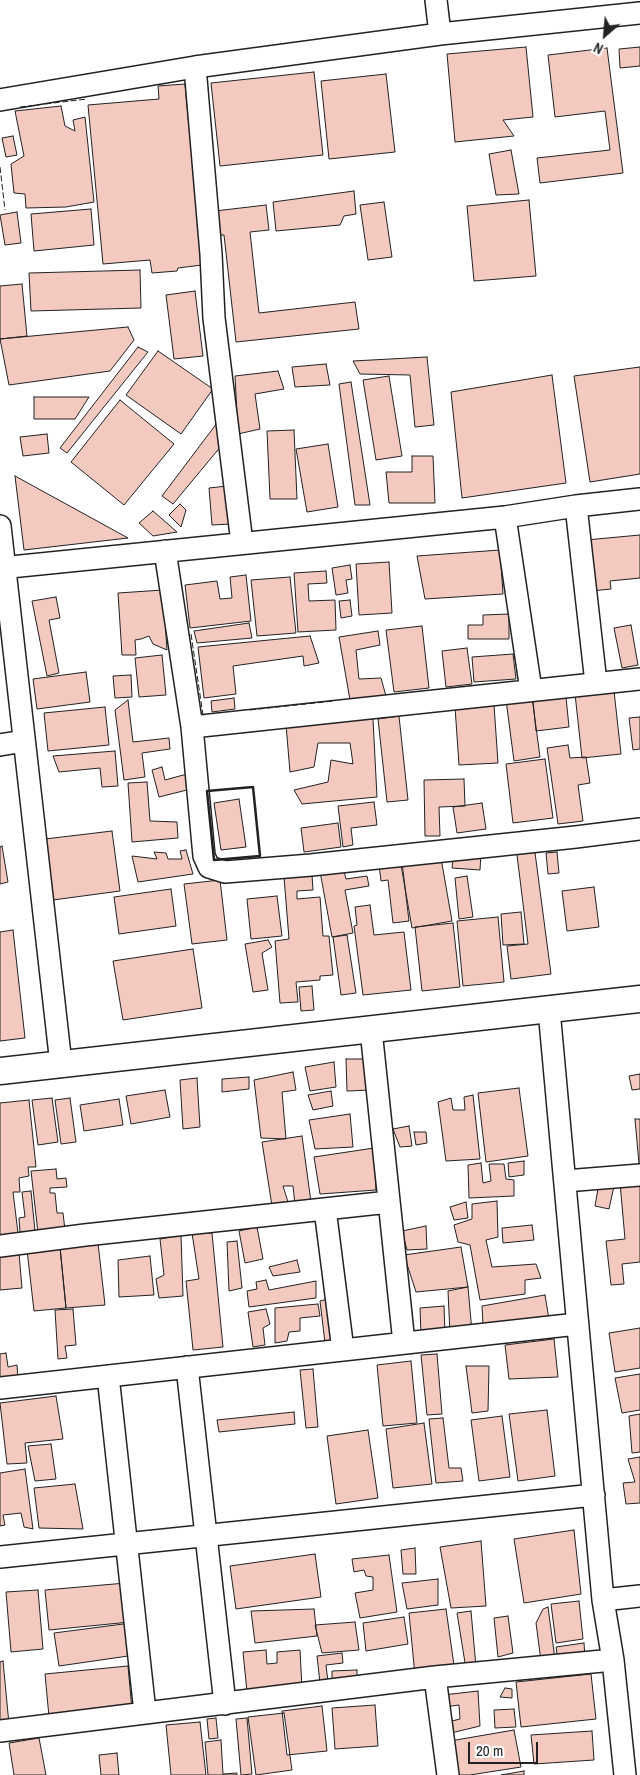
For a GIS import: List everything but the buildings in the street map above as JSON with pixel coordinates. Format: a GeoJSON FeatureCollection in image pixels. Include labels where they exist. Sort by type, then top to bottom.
{"type":"FeatureCollection","features":[{"type":"Feature","properties":{"kind":"street"},"geometry":{"type":"LineString","coordinates":[[436,0],[440,34]]}},
{"type":"Feature","properties":{"kind":"street"},"geometry":{"type":"LineString","coordinates":[[0,100],[195,67],[440,34],[640,13]]}},
{"type":"Feature","properties":{"kind":"street"},"geometry":{"type":"LineString","coordinates":[[195,67],[211,254],[214,318],[242,543]]}},
{"type":"Feature","properties":{"kind":"street"},"geometry":{"type":"LineString","coordinates":[[2,568],[505,516],[640,499]]}},
{"type":"Feature","properties":{"kind":"street"},"geometry":{"type":"LineString","coordinates":[[576,506],[596,683]]}},
{"type":"Feature","properties":{"kind":"street"},"geometry":{"type":"LineString","coordinates":[[505,516],[531,690]]}},
{"type":"Feature","properties":{"kind":"street"},"geometry":{"type":"LineString","coordinates":[[0,526],[2,568],[61,1064]]}},
{"type":"Feature","properties":{"kind":"street"},"geometry":{"type":"LineString","coordinates":[[165,550],[192,727],[204,856],[210,868],[225,872],[351,861],[640,829]]}},
{"type":"Feature","properties":{"kind":"street"},"geometry":{"type":"LineString","coordinates":[[192,727],[640,679]]}},
{"type":"Feature","properties":{"kind":"street"},"geometry":{"type":"LineString","coordinates":[[0,744],[24,741]]}},
{"type":"Feature","properties":{"kind":"street"},"geometry":{"type":"LineString","coordinates":[[0,1071],[640,1000]]}},
{"type":"Feature","properties":{"kind":"street"},"geometry":{"type":"LineString","coordinates":[[549,1010],[603,1600],[613,1660],[625,1775]]}},
{"type":"Feature","properties":{"kind":"street"},"geometry":{"type":"LineString","coordinates":[[371,1030],[404,1343]]}},
{"type":"Feature","properties":{"kind":"street"},"geometry":{"type":"LineString","coordinates":[[565,1180],[640,1175]]}},
{"type":"Feature","properties":{"kind":"street"},"geometry":{"type":"LineString","coordinates":[[0,1246],[389,1202]]}},
{"type":"Feature","properties":{"kind":"street"},"geometry":{"type":"LineString","coordinates":[[325,1209],[344,1350]]}},
{"type":"Feature","properties":{"kind":"street"},"geometry":{"type":"LineString","coordinates":[[0,1388],[577,1324]]}},
{"type":"Feature","properties":{"kind":"street"},"geometry":{"type":"LineString","coordinates":[[187,1367],[225,1704]]}},
{"type":"Feature","properties":{"kind":"street"},"geometry":{"type":"LineString","coordinates":[[108,1376],[145,1712]]}},
{"type":"Feature","properties":{"kind":"street"},"geometry":{"type":"LineString","coordinates":[[0,1557],[594,1495]]}},
{"type":"Feature","properties":{"kind":"street"},"geometry":{"type":"LineString","coordinates":[[603,1600],[640,1596]]}},
{"type":"Feature","properties":{"kind":"street"},"geometry":{"type":"LineString","coordinates":[[0,1731],[435,1677],[613,1660]]}},
{"type":"Feature","properties":{"kind":"street"},"geometry":{"type":"LineString","coordinates":[[435,1677],[448,1775]]}},
{"type":"Feature","properties":{"kind":"fence"},"geometry":{"type":"LineString","coordinates":[[20,107],[87,99]]}},
{"type":"Feature","properties":{"kind":"fence"},"geometry":{"type":"LineString","coordinates":[[0,167],[5,210]]}},
{"type":"Feature","properties":{"kind":"fence"},"geometry":{"type":"LineString","coordinates":[[191,634],[203,715],[205,715]]}},
{"type":"Feature","properties":{"kind":"fence"},"geometry":{"type":"LineString","coordinates":[[250,710],[334,701]]}},
{"type":"Feature","properties":{"kind":"wall"},"geometry":{"type":"LineString","coordinates":[[253,787],[260,856],[214,860],[207,791],[253,787]]}}]}
